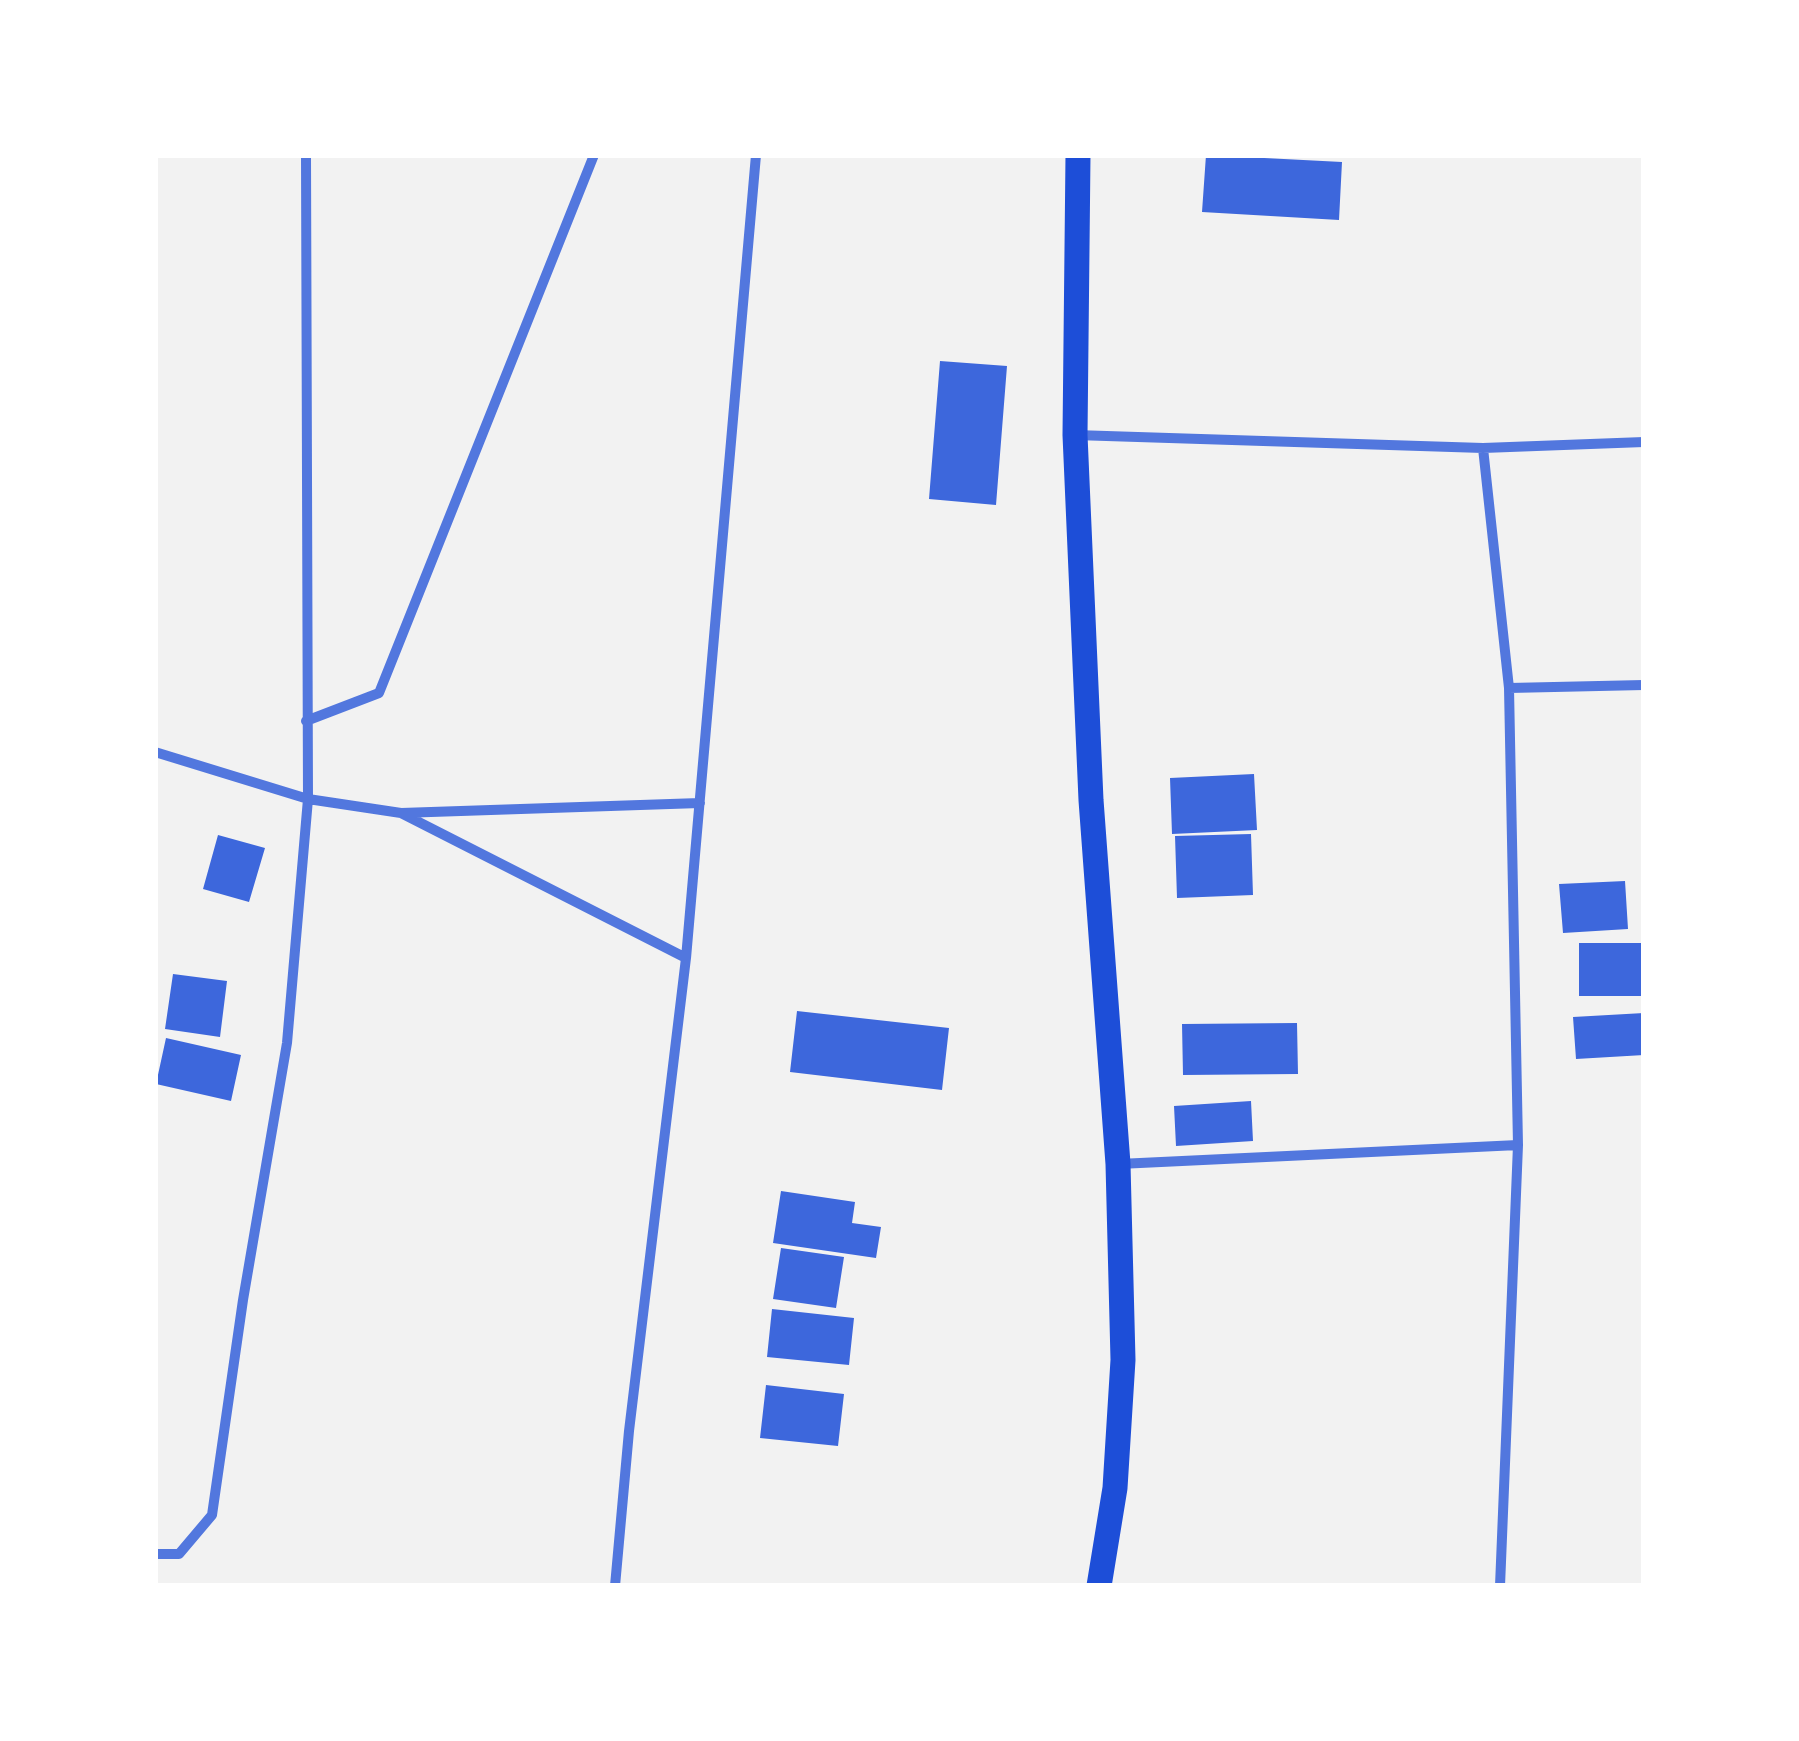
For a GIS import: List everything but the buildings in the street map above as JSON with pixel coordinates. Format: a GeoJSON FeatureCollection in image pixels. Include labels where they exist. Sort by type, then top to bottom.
{"type":"FeatureCollection","features":[{"type":"Feature","properties":{"kind":"main road"},"geometry":{"type":"LineString","coordinates":[[1078,155],[1076,435],[1091,800],[1118,1164],[1124,1360],[1115,1488],[1098,1586]]}},
{"type":"Feature","properties":{"kind":"street"},"geometry":{"type":"LineString","coordinates":[[155,1554],[179,1554],[212,1516],[243,1300],[287,1043],[308,799],[306,155]]}},
{"type":"Feature","properties":{"kind":"street"},"geometry":{"type":"LineString","coordinates":[[306,720],[379,693],[594,155]]}},
{"type":"Feature","properties":{"kind":"street"},"geometry":{"type":"LineString","coordinates":[[615,1586],[629,1431],[686,958],[756,155]]}},
{"type":"Feature","properties":{"kind":"street"},"geometry":{"type":"LineString","coordinates":[[1076,435],[1482,448],[1644,442]]}},
{"type":"Feature","properties":{"kind":"street"},"geometry":{"type":"LineString","coordinates":[[1482,448],[1509,688],[1518,1145],[1500,1586]]}},
{"type":"Feature","properties":{"kind":"street"},"geometry":{"type":"LineString","coordinates":[[1509,688],[1644,685]]}},
{"type":"Feature","properties":{"kind":"street"},"geometry":{"type":"LineString","coordinates":[[155,752],[308,799],[400,813],[700,803]]}},
{"type":"Feature","properties":{"kind":"street"},"geometry":{"type":"LineString","coordinates":[[400,813],[686,958]]}},
{"type":"Feature","properties":{"kind":"street"},"geometry":{"type":"LineString","coordinates":[[1118,1164],[1518,1145]]}}]}
